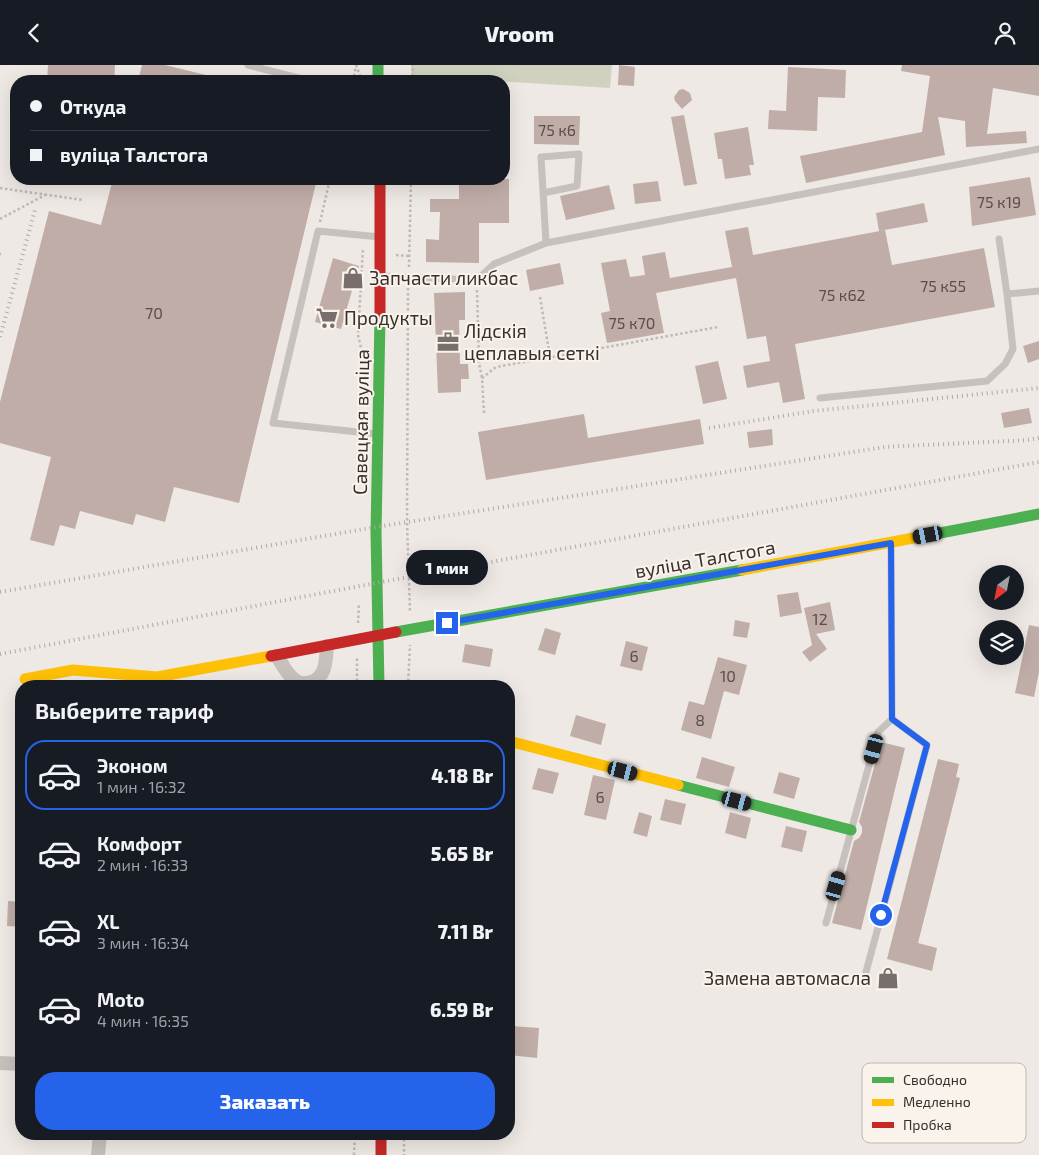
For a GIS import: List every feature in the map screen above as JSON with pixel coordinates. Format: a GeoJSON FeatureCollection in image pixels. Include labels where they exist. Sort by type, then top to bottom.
{"type":"FeatureCollection","features":[{"type":"Feature","properties":{"kind":"main road","name":"Савецкая вуліца"},"geometry":{"type":"LineString","coordinates":[[379,680],[376,635],[381,276],[380,185]]}},
{"type":"Feature","properties":{"kind":"main road","name":"вуліца Талстога"},"geometry":{"type":"LineString","coordinates":[[161,680],[376,635],[891,543],[1039,514]]}},
{"type":"Feature","properties":{"kind":"main road","name":"вуліца Талстога"},"geometry":{"type":"LineString","coordinates":[[25,679],[73,671],[148,680]]}},
{"type":"Feature","properties":{"kind":"main road"},"geometry":{"type":"LineString","coordinates":[[515,743],[851,831]]}},
{"type":"Feature","properties":{"kind":"main road"},"geometry":{"type":"LineString","coordinates":[[381,1140],[381,1155]]}},
{"type":"Feature","properties":{"kind":"street"},"geometry":{"type":"LineString","coordinates":[[317,680],[322,674],[326,663],[327,646]]}},
{"type":"Feature","properties":{"kind":"street"},"geometry":{"type":"LineString","coordinates":[[277,656],[295,680]]}},
{"type":"Feature","properties":{"kind":"street"},"geometry":{"type":"LineString","coordinates":[[0,1063],[15,1063]]}},
{"type":"Feature","properties":{"kind":"street"},"geometry":{"type":"LineString","coordinates":[[98,1155],[99,1140]]}},
{"type":"Feature","properties":{"kind":"lane"},"geometry":{"type":"LineString","coordinates":[[248,65],[287,75]]}},
{"type":"Feature","properties":{"kind":"lane"},"geometry":{"type":"LineString","coordinates":[[381,276],[477,280],[494,264],[546,243],[1039,149]]}},
{"type":"Feature","properties":{"kind":"lane"},"geometry":{"type":"LineString","coordinates":[[543,193],[577,186],[579,154],[542,157],[543,193],[546,243]]}},
{"type":"Feature","properties":{"kind":"lane"},"geometry":{"type":"LineString","coordinates":[[378,434],[273,423],[318,231],[380,237]]}},
{"type":"Feature","properties":{"kind":"lane"},"geometry":{"type":"LineString","coordinates":[[820,397],[987,381],[1005,364],[1012,349],[999,239]]}},
{"type":"Feature","properties":{"kind":"lane"},"geometry":{"type":"LineString","coordinates":[[1007,294],[1039,291]]}},
{"type":"Feature","properties":{"kind":"lane"},"geometry":{"type":"LineString","coordinates":[[826,923],[878,733],[892,719],[891,543]]}},
{"type":"Feature","properties":{"kind":"lane"},"geometry":{"type":"LineString","coordinates":[[866,972],[927,745],[892,719]]}},
{"type":"Feature","properties":{"kind":"path"},"geometry":{"type":"LineString","coordinates":[[318,231],[329,185]]}},
{"type":"Feature","properties":{"kind":"path"},"geometry":{"type":"LineString","coordinates":[[408,680],[410,630],[407,522],[408,278],[411,185]]}},
{"type":"Feature","properties":{"kind":"path"},"geometry":{"type":"LineString","coordinates":[[0,188],[83,200]]}},
{"type":"Feature","properties":{"kind":"path"},"geometry":{"type":"LineString","coordinates":[[0,219],[46,195]]}},
{"type":"Feature","properties":{"kind":"path"},"geometry":{"type":"LineString","coordinates":[[477,280],[479,363],[484,413]]}},
{"type":"Feature","properties":{"kind":"path"},"geometry":{"type":"LineString","coordinates":[[540,297],[550,357]]}},
{"type":"Feature","properties":{"kind":"path"},"geometry":{"type":"LineString","coordinates":[[482,378],[496,367],[718,327]]}},
{"type":"Feature","properties":{"kind":"path"},"geometry":{"type":"LineString","coordinates":[[354,1155],[355,1140]]}},
{"type":"Feature","properties":{"kind":"path"},"geometry":{"type":"LineString","coordinates":[[404,1140],[404,1155]]}},
{"type":"Feature","properties":{"kind":"green space"},"geometry":{"type":"Polygon","coordinates":[[[411,65],[612,65],[610,88],[510,82],[510,75],[411,75],[411,65]]]}},
{"type":"Feature","properties":{"kind":"building"},"geometry":{"type":"Polygon","coordinates":[[[48,65],[115,65],[114,75],[47,75],[48,65]]]}},
{"type":"Feature","properties":{"kind":"building"},"geometry":{"type":"Polygon","coordinates":[[[142,65],[165,65],[206,75],[140,75],[142,65]]]}},
{"type":"Feature","properties":{"kind":"building"},"geometry":{"type":"Polygon","coordinates":[[[619,65],[635,67],[634,86],[618,85],[619,65]]]}},
{"type":"Feature","properties":{"kind":"building"},"geometry":{"type":"Polygon","coordinates":[[[902,65],[1039,65],[1039,96],[993,88],[987,134],[1026,131],[1027,143],[966,147],[965,121],[938,117],[945,155],[806,183],[800,156],[922,132],[930,76],[901,71],[902,65]]]}},
{"type":"Feature","properties":{"kind":"building"},"geometry":{"type":"Polygon","coordinates":[[[788,67],[846,70],[845,98],[818,97],[817,131],[768,129],[769,110],[786,111],[788,67]]]}},
{"type":"Feature","properties":{"kind":"building"},"geometry":{"type":"Polygon","coordinates":[[[683,89],[690,93],[692,100],[682,109],[674,97],[679,90],[683,89]]]}},
{"type":"Feature","properties":{"kind":"building"},"geometry":{"type":"Polygon","coordinates":[[[684,115],[697,184],[684,186],[671,117],[684,115]]]}},
{"type":"Feature","properties":{"kind":"building"},"geometry":{"type":"Polygon","coordinates":[[[534,116],[580,116],[579,145],[534,144],[534,116]]]}},
{"type":"Feature","properties":{"kind":"building"},"geometry":{"type":"Polygon","coordinates":[[[748,127],[754,165],[749,165],[751,175],[725,179],[722,159],[718,159],[714,133],[748,127]]]}},
{"type":"Feature","properties":{"kind":"building"},"geometry":{"type":"Polygon","coordinates":[[[1030,177],[1036,215],[972,226],[969,187],[1030,177]]]}},
{"type":"Feature","properties":{"kind":"building"},"geometry":{"type":"Polygon","coordinates":[[[658,181],[661,201],[635,204],[633,184],[658,181]]]}},
{"type":"Feature","properties":{"kind":"building"},"geometry":{"type":"Polygon","coordinates":[[[111,185],[316,185],[239,503],[174,487],[165,522],[136,514],[133,525],[80,511],[75,529],[60,525],[54,546],[30,540],[51,457],[0,443],[0,402],[49,211],[101,225],[111,185]]]}},
{"type":"Feature","properties":{"kind":"building"},"geometry":{"type":"Polygon","coordinates":[[[459,185],[509,185],[509,223],[479,223],[479,263],[426,262],[426,239],[439,240],[440,212],[430,212],[430,199],[459,199],[459,185]]]}},
{"type":"Feature","properties":{"kind":"building"},"geometry":{"type":"Polygon","coordinates":[[[609,185],[615,209],[566,220],[560,196],[609,185]]]}},
{"type":"Feature","properties":{"kind":"building"},"geometry":{"type":"Polygon","coordinates":[[[924,203],[928,222],[879,231],[876,213],[924,203]]]}},
{"type":"Feature","properties":{"kind":"building"},"geometry":{"type":"Polygon","coordinates":[[[748,227],[753,255],[885,230],[892,265],[984,248],[995,307],[795,344],[805,399],[783,403],[779,382],[747,388],[743,366],[770,361],[766,336],[747,339],[736,278],[656,293],[664,333],[607,343],[601,313],[610,311],[601,263],[626,259],[630,277],[645,275],[642,256],[665,252],[670,278],[732,267],[725,231],[748,227]]]}},
{"type":"Feature","properties":{"kind":"building"},"geometry":{"type":"Polygon","coordinates":[[[333,258],[359,266],[341,329],[315,322],[333,258]]]}},
{"type":"Feature","properties":{"kind":"building"},"geometry":{"type":"Polygon","coordinates":[[[560,263],[564,284],[530,291],[526,270],[560,263]]]}},
{"type":"Feature","properties":{"kind":"building","name":"Лідскія цеплавыя сеткі"},"geometry":{"type":"Polygon","coordinates":[[[465,292],[465,320],[459,320],[460,364],[468,364],[469,379],[461,379],[461,392],[438,393],[434,293],[465,292]]]}},
{"type":"Feature","properties":{"kind":"building"},"geometry":{"type":"Polygon","coordinates":[[[1039,341],[1039,359],[1028,363],[1023,346],[1039,341]]]}},
{"type":"Feature","properties":{"kind":"building"},"geometry":{"type":"Polygon","coordinates":[[[718,361],[727,399],[703,404],[695,366],[718,361]]]}},
{"type":"Feature","properties":{"kind":"building"},"geometry":{"type":"Polygon","coordinates":[[[1029,408],[1032,423],[1004,428],[1001,413],[1029,408]]]}},
{"type":"Feature","properties":{"kind":"building"},"geometry":{"type":"Polygon","coordinates":[[[584,414],[588,438],[700,419],[704,444],[486,480],[478,432],[584,414]]]}},
{"type":"Feature","properties":{"kind":"building"},"geometry":{"type":"Polygon","coordinates":[[[772,429],[773,445],[749,448],[747,432],[772,429]]]}},
{"type":"Feature","properties":{"kind":"building"},"geometry":{"type":"Polygon","coordinates":[[[798,592],[802,613],[780,617],[777,595],[798,592]]]}},
{"type":"Feature","properties":{"kind":"building"},"geometry":{"type":"Polygon","coordinates":[[[830,602],[835,630],[816,634],[827,649],[810,662],[802,652],[812,645],[804,608],[830,602]]]}},
{"type":"Feature","properties":{"kind":"building"},"geometry":{"type":"Polygon","coordinates":[[[735,620],[750,623],[747,638],[733,636],[735,620]]]}},
{"type":"Feature","properties":{"kind":"building"},"geometry":{"type":"Polygon","coordinates":[[[1029,625],[1039,627],[1039,672],[1034,697],[1015,693],[1021,665],[1024,665],[1024,649],[1029,625]]]}},
{"type":"Feature","properties":{"kind":"building"},"geometry":{"type":"Polygon","coordinates":[[[545,628],[561,633],[555,655],[538,650],[545,628]]]}},
{"type":"Feature","properties":{"kind":"building"},"geometry":{"type":"Polygon","coordinates":[[[626,641],[648,647],[642,671],[620,666],[626,641]]]}},
{"type":"Feature","properties":{"kind":"building"},"geometry":{"type":"Polygon","coordinates":[[[465,644],[493,649],[490,667],[462,662],[465,644]]]}},
{"type":"Feature","properties":{"kind":"building"},"geometry":{"type":"Polygon","coordinates":[[[718,657],[747,665],[739,695],[724,691],[711,739],[681,730],[689,701],[704,705],[718,657]]]}},
{"type":"Feature","properties":{"kind":"building"},"geometry":{"type":"Polygon","coordinates":[[[576,715],[606,724],[601,745],[570,736],[576,715]]]}},
{"type":"Feature","properties":{"kind":"building"},"geometry":{"type":"Polygon","coordinates":[[[881,742],[905,748],[861,930],[832,923],[854,841],[862,833],[862,827],[859,822],[881,742]]]}},
{"type":"Feature","properties":{"kind":"building"},"geometry":{"type":"Polygon","coordinates":[[[702,757],[735,767],[729,787],[696,778],[702,757]]]}},
{"type":"Feature","properties":{"kind":"building"},"geometry":{"type":"Polygon","coordinates":[[[938,759],[959,764],[956,777],[960,778],[918,943],[937,948],[932,971],[887,959],[938,759]]]}},
{"type":"Feature","properties":{"kind":"building"},"geometry":{"type":"Polygon","coordinates":[[[538,768],[559,773],[553,794],[532,789],[538,768]]]}},
{"type":"Feature","properties":{"kind":"building"},"geometry":{"type":"Polygon","coordinates":[[[779,772],[800,778],[794,799],[773,793],[779,772]]]}},
{"type":"Feature","properties":{"kind":"building"},"geometry":{"type":"Polygon","coordinates":[[[593,775],[615,780],[606,820],[584,815],[593,775]]]}},
{"type":"Feature","properties":{"kind":"building"},"geometry":{"type":"Polygon","coordinates":[[[665,799],[686,804],[681,825],[660,820],[665,799]]]}},
{"type":"Feature","properties":{"kind":"building"},"geometry":{"type":"Polygon","coordinates":[[[639,812],[652,816],[647,837],[633,833],[639,812]]]}},
{"type":"Feature","properties":{"kind":"building"},"geometry":{"type":"Polygon","coordinates":[[[730,812],[751,818],[746,839],[725,833],[730,812]]]}},
{"type":"Feature","properties":{"kind":"building"},"geometry":{"type":"Polygon","coordinates":[[[786,826],[807,831],[802,852],[781,847],[786,826]]]}},
{"type":"Feature","properties":{"kind":"building"},"geometry":{"type":"Polygon","coordinates":[[[8,901],[15,902],[15,927],[7,926],[8,901]]]}},
{"type":"Feature","properties":{"kind":"building"},"geometry":{"type":"Polygon","coordinates":[[[515,1026],[539,1028],[537,1058],[515,1056],[515,1026]]]}},
{"type":"Feature","properties":{"kind":"railway"},"geometry":{"type":"LineString","coordinates":[[0,337],[35,210]]}},
{"type":"Feature","properties":{"kind":"railway"},"geometry":{"type":"LineString","coordinates":[[709,428],[814,411],[1039,388]]}},
{"type":"Feature","properties":{"kind":"railway"},"geometry":{"type":"LineString","coordinates":[[0,592],[376,527],[885,447],[1039,438]]}},
{"type":"Feature","properties":{"kind":"railway"},"geometry":{"type":"LineString","coordinates":[[0,654],[1039,462]]}},
{"type":"Feature","properties":{"kind":"traffic: fast"},"geometry":{"type":"LineString","coordinates":[[378,65],[378,75]]}},
{"type":"Feature","properties":{"kind":"traffic: fast"},"geometry":{"type":"LineString","coordinates":[[379,680],[376,533],[380,317]]}},
{"type":"Feature","properties":{"kind":"traffic: fast"},"geometry":{"type":"LineString","coordinates":[[935,534],[1039,514]]}},
{"type":"Feature","properties":{"kind":"traffic: fast"},"geometry":{"type":"LineString","coordinates":[[396,632],[742,570]]}},
{"type":"Feature","properties":{"kind":"traffic: fast"},"geometry":{"type":"LineString","coordinates":[[678,785],[851,830]]}},
{"type":"Feature","properties":{"kind":"traffic: slow"},"geometry":{"type":"LineString","coordinates":[[742,570],[935,534]]}},
{"type":"Feature","properties":{"kind":"traffic: slow"},"geometry":{"type":"LineString","coordinates":[[25,679],[73,670],[157,677],[271,656]]}},
{"type":"Feature","properties":{"kind":"traffic: slow"},"geometry":{"type":"LineString","coordinates":[[515,743],[678,785]]}},
{"type":"Feature","properties":{"kind":"traffic: jam"},"geometry":{"type":"LineString","coordinates":[[380,185],[380,317]]}},
{"type":"Feature","properties":{"kind":"traffic: jam"},"geometry":{"type":"LineString","coordinates":[[271,656],[396,632]]}},
{"type":"Feature","properties":{"kind":"traffic: jam"},"geometry":{"type":"LineString","coordinates":[[381,1140],[381,1155]]}},
{"type":"Feature","properties":{"kind":"place","name":"Запчасти ликбас"},"geometry":{"type":"Point","coordinates":[353,278]}},
{"type":"Feature","properties":{"kind":"place","name":"Продукты"},"geometry":{"type":"Point","coordinates":[327,318]}},
{"type":"Feature","properties":{"kind":"place","name":"Лідскія цеплавыя сеткі"},"geometry":{"type":"Point","coordinates":[448,342]}},
{"type":"Feature","properties":{"kind":"place","name":"Замена автомасла"},"geometry":{"type":"Point","coordinates":[888,978]}},
{"type":"Feature","properties":{"kind":"route"},"geometry":{"type":"LineString","coordinates":[[447,623],[891,543],[892,719],[927,745],[881,915]]}}]}
